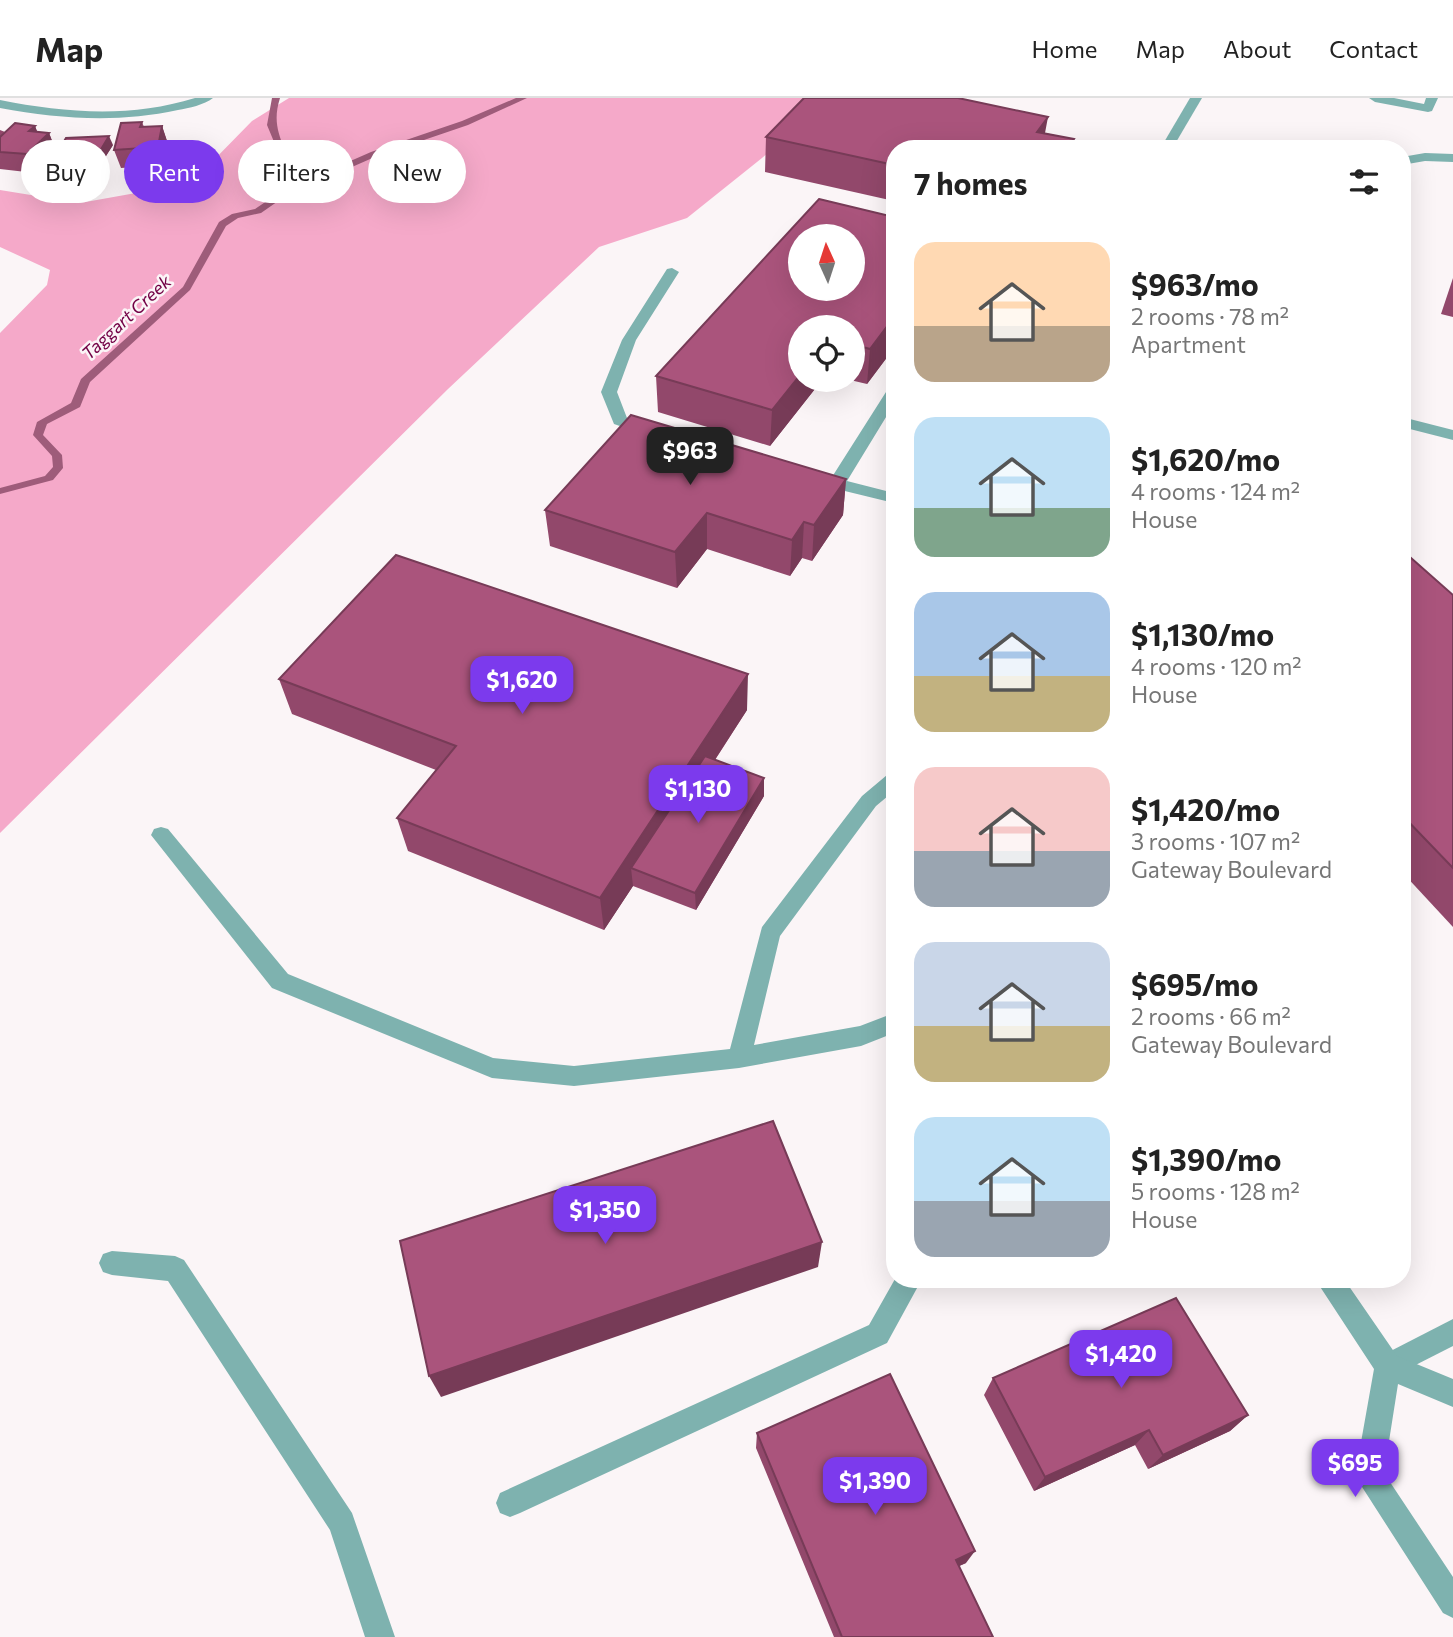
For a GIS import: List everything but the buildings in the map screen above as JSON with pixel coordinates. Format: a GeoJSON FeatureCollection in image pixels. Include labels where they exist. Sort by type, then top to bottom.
{"type":"FeatureCollection","features":[{"type":"Feature","properties":{"kind":"street"},"geometry":{"type":"LineString","coordinates":[[0,104],[30,111],[95,117],[150,110],[207,98]]}},
{"type":"Feature","properties":{"kind":"street"},"geometry":{"type":"LineString","coordinates":[[1171,140],[1196,98]]}},
{"type":"Feature","properties":{"kind":"street"},"geometry":{"type":"LineString","coordinates":[[1375,98],[1428,108],[1432,98]]}},
{"type":"Feature","properties":{"kind":"street"},"geometry":{"type":"LineString","coordinates":[[1411,159],[1453,158]]}},
{"type":"Feature","properties":{"kind":"street"},"geometry":{"type":"LineString","coordinates":[[671,438],[620,421],[609,392],[629,340],[672,272]]}},
{"type":"Feature","properties":{"kind":"street"},"geometry":{"type":"LineString","coordinates":[[837,483],[886,405]]}},
{"type":"Feature","properties":{"kind":"street"},"geometry":{"type":"LineString","coordinates":[[1411,424],[1453,435]]}},
{"type":"Feature","properties":{"kind":"street"},"geometry":{"type":"LineString","coordinates":[[798,473],[886,496]]}},
{"type":"Feature","properties":{"kind":"street"},"geometry":{"type":"LineString","coordinates":[[739,1058],[770,933],[869,801],[886,787]]}},
{"type":"Feature","properties":{"kind":"street"},"geometry":{"type":"LineString","coordinates":[[161,835],[280,981],[492,1068],[574,1076],[739,1058],[861,1036],[886,1026]]}},
{"type":"Feature","properties":{"kind":"street"},"geometry":{"type":"LineString","coordinates":[[111,1263],[176,1269],[342,1523],[380,1637]]}},
{"type":"Feature","properties":{"kind":"street"},"geometry":{"type":"LineString","coordinates":[[510,1503],[878,1334],[904,1288]]}},
{"type":"Feature","properties":{"kind":"street"},"geometry":{"type":"LineString","coordinates":[[1334,1288],[1388,1366],[1453,1393]]}},
{"type":"Feature","properties":{"kind":"street"},"geometry":{"type":"LineString","coordinates":[[1388,1366],[1453,1332]]}},
{"type":"Feature","properties":{"kind":"street"},"geometry":{"type":"LineString","coordinates":[[1388,1366],[1370,1476],[1453,1603]]}},
{"type":"Feature","properties":{"kind":"shaded area"},"geometry":{"type":"Polygon","coordinates":[[[289,98],[831,98],[687,218],[599,247],[448,389],[0,833],[0,333],[47,285],[50,270],[0,247],[0,190],[21,193],[21,203],[110,203],[110,198],[124,195],[124,203],[224,203],[224,150],[252,121],[289,98]]]}},
{"type":"Feature","properties":{"kind":"waterway"},"geometry":{"type":"LineString","coordinates":[[276,98],[271,125],[277,140]]}},
{"type":"Feature","properties":{"kind":"waterway","name":"Taggart Creek"},"geometry":{"type":"LineString","coordinates":[[0,491],[49,478],[58,468],[57,455],[38,435],[42,422],[76,405],[85,381],[187,288],[222,224],[235,216],[258,211],[301,181],[333,172],[374,154],[465,123],[523,98]]}}]}
